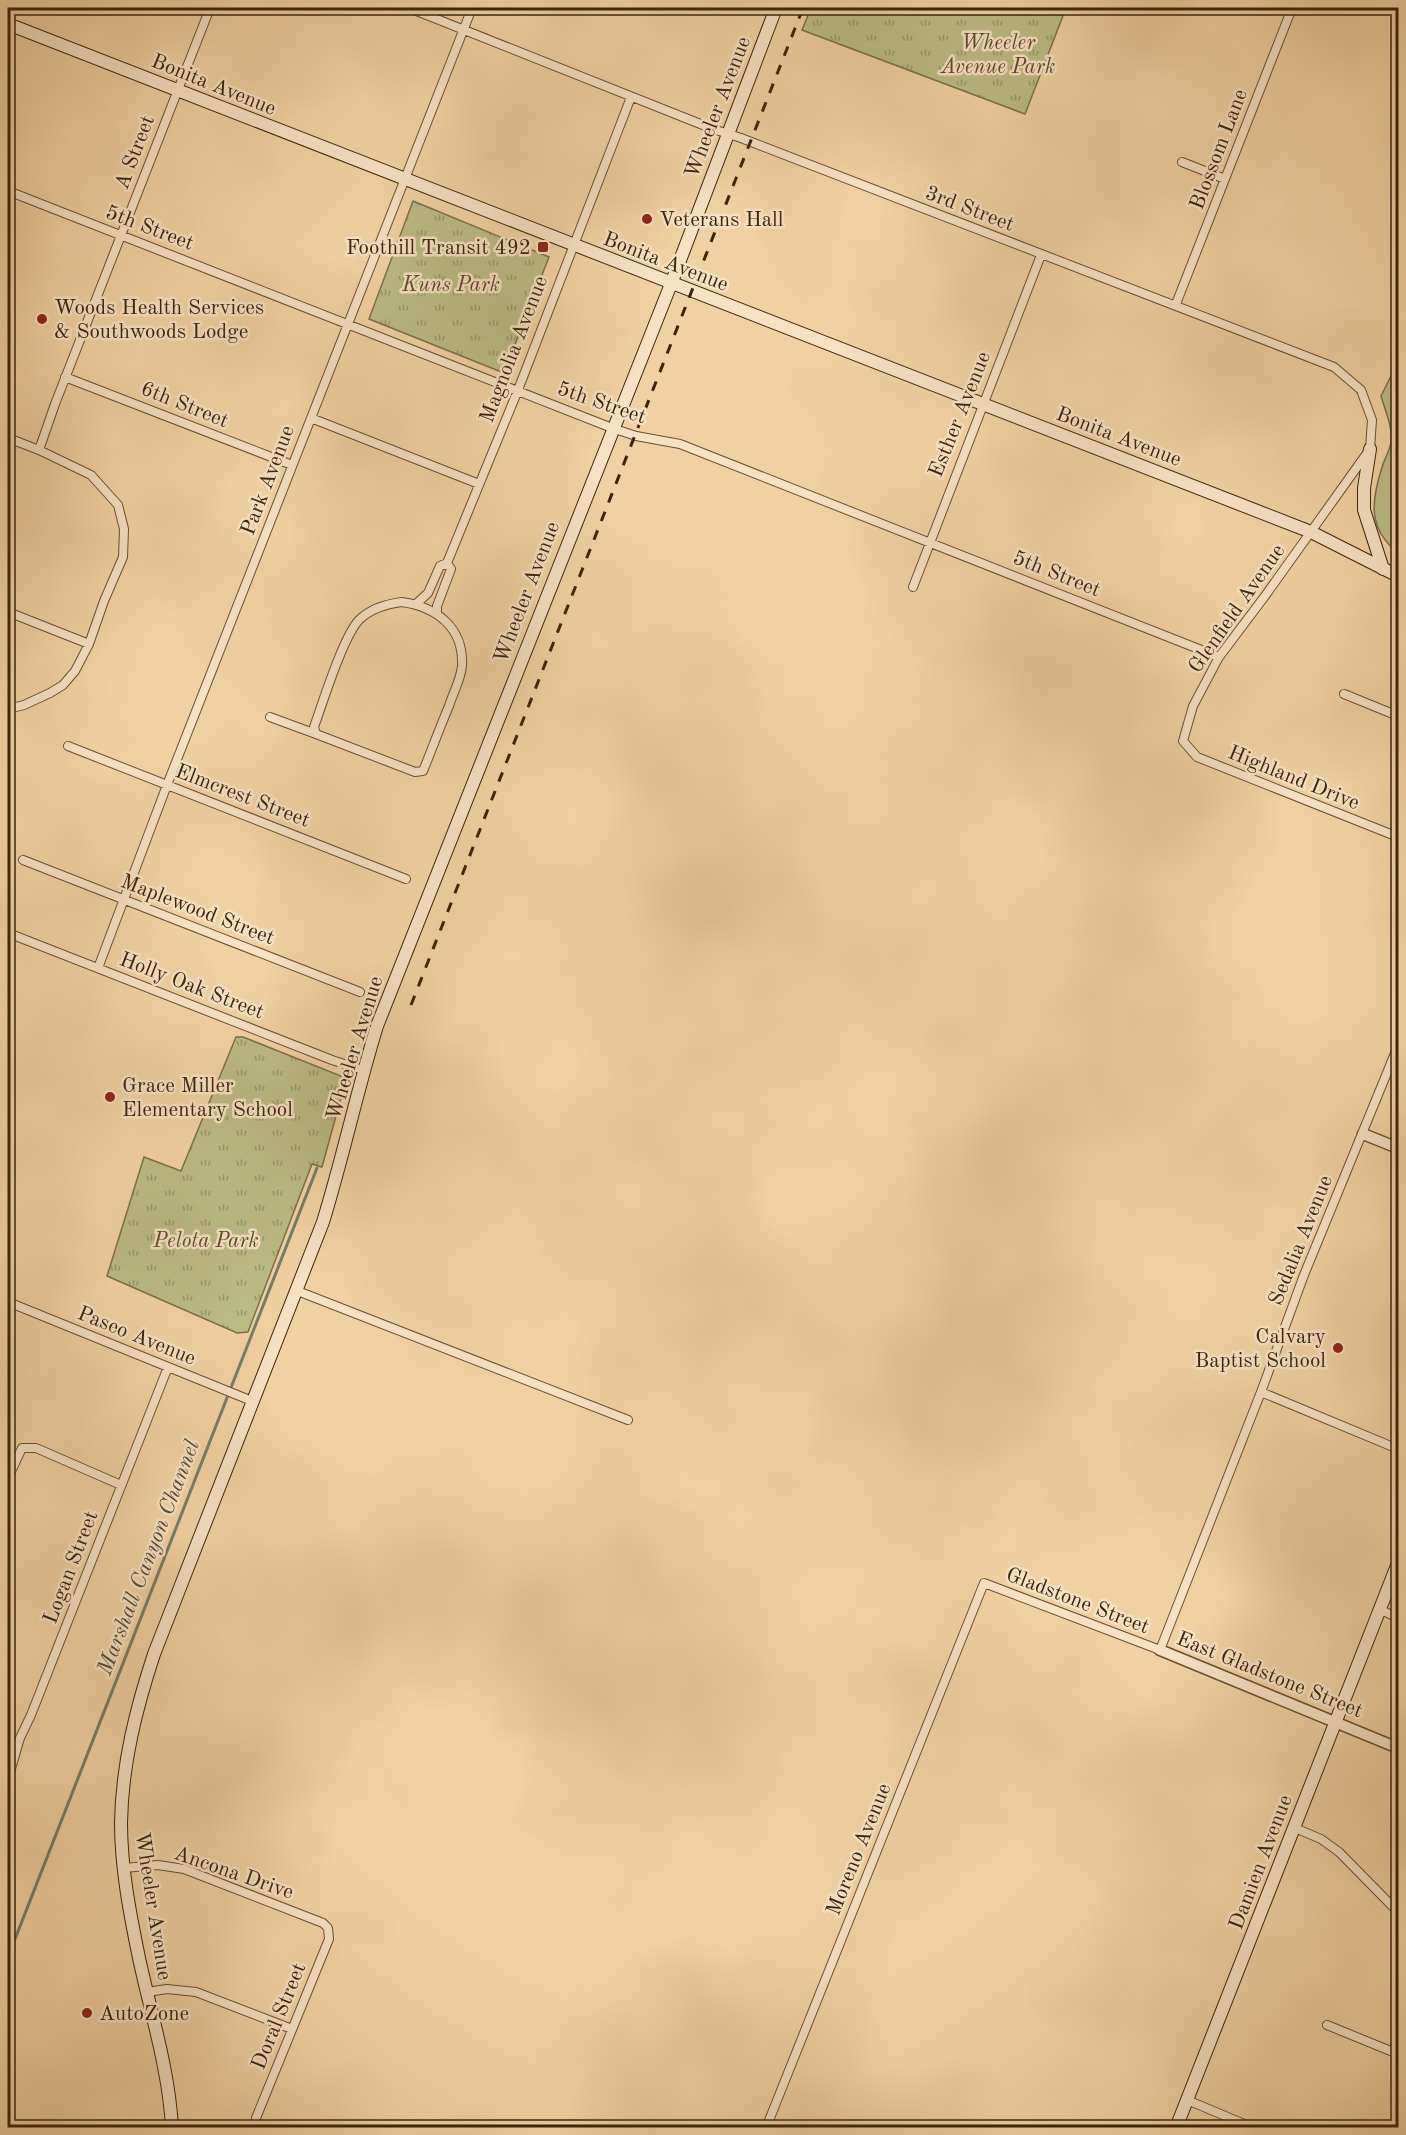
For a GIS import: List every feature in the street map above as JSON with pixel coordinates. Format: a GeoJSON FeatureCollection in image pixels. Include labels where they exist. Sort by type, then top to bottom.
{"type":"FeatureCollection","features":[{"type":"Feature","properties":{"kind":"main road","name":"Wheeler Avenue"},"geometry":{"type":"LineString","coordinates":[[172,2127],[168,2092],[135,1937],[124,1868],[121,1824],[123,1790],[128,1746],[140,1697],[153,1654],[323,1222],[376,1026],[670,284],[776,8]]}},
{"type":"Feature","properties":{"kind":"main road","name":"Bonita Avenue"},"geometry":{"type":"LineString","coordinates":[[8,24],[1311,532],[1398,576]]}},
{"type":"Feature","properties":{"kind":"main road"},"geometry":{"type":"LineString","coordinates":[[1370,449],[1364,488],[1364,510],[1383,569]]}},
{"type":"Feature","properties":{"kind":"main road","name":"Damien Avenue"},"geometry":{"type":"LineString","coordinates":[[1176,2127],[1398,1563]]}},
{"type":"Feature","properties":{"kind":"street","name":"A Street"},"geometry":{"type":"LineString","coordinates":[[39,450],[65,377],[210,8]]}},
{"type":"Feature","properties":{"kind":"street","name":"3rd Street"},"geometry":{"type":"LineString","coordinates":[[409,8],[631,97],[1041,255],[1176,304],[1334,367],[1361,390],[1372,420],[1370,449]]}},
{"type":"Feature","properties":{"kind":"street","name":"Park Avenue"},"geometry":{"type":"LineString","coordinates":[[98,968],[167,785],[472,8]]}},
{"type":"Feature","properties":{"kind":"street","name":"Blossom Lane"},"geometry":{"type":"LineString","coordinates":[[1176,304],[1292,8]]}},
{"type":"Feature","properties":{"kind":"street","name":"Magnolia Avenue"},"geometry":{"type":"LineString","coordinates":[[416,604],[428,593],[440,566],[447,563],[518,390],[631,97]]}},
{"type":"Feature","properties":{"kind":"street"},"geometry":{"type":"LineString","coordinates":[[1182,162],[1225,179]]}},
{"type":"Feature","properties":{"kind":"street","name":"5th Street"},"geometry":{"type":"LineString","coordinates":[[8,191],[612,428],[636,436],[680,444],[1219,657]]}},
{"type":"Feature","properties":{"kind":"street","name":"Esther Avenue"},"geometry":{"type":"LineString","coordinates":[[913,588],[929,541],[1041,255]]}},
{"type":"Feature","properties":{"kind":"street","name":"6th Street"},"geometry":{"type":"LineString","coordinates":[[65,377],[292,465]]}},
{"type":"Feature","properties":{"kind":"street"},"geometry":{"type":"LineString","coordinates":[[311,418],[479,484]]}},
{"type":"Feature","properties":{"kind":"street"},"geometry":{"type":"LineString","coordinates":[[8,438],[91,475],[118,505],[124,529],[123,557],[89,644],[75,671],[63,685],[50,693],[24,705],[8,709]]}},
{"type":"Feature","properties":{"kind":"street"},"geometry":{"type":"LineString","coordinates":[[1311,532],[1370,449]]}},
{"type":"Feature","properties":{"kind":"street","name":"Glenfield Avenue"},"geometry":{"type":"LineString","coordinates":[[1183,741],[1193,706],[1219,657],[1311,532]]}},
{"type":"Feature","properties":{"kind":"street"},"geometry":{"type":"LineString","coordinates":[[437,614],[437,606],[451,569],[447,563]]}},
{"type":"Feature","properties":{"kind":"street"},"geometry":{"type":"LineString","coordinates":[[270,717],[415,772],[423,771],[458,683],[462,666],[459,645],[449,624],[437,614],[416,604],[402,602],[374,609],[359,620],[350,634],[314,727],[316,734]]}},
{"type":"Feature","properties":{"kind":"street"},"geometry":{"type":"LineString","coordinates":[[8,612],[89,644]]}},
{"type":"Feature","properties":{"kind":"street"},"geometry":{"type":"LineString","coordinates":[[1344,694],[1398,716]]}},
{"type":"Feature","properties":{"kind":"street","name":"Highland Drive"},"geometry":{"type":"LineString","coordinates":[[1183,741],[1197,757],[1398,837]]}},
{"type":"Feature","properties":{"kind":"street","name":"Elmcrest Street"},"geometry":{"type":"LineString","coordinates":[[68,746],[406,879]]}},
{"type":"Feature","properties":{"kind":"street","name":"Maplewood Street"},"geometry":{"type":"LineString","coordinates":[[23,860],[360,993]]}},
{"type":"Feature","properties":{"kind":"street","name":"Holly Oak Street"},"geometry":{"type":"LineString","coordinates":[[8,933],[332,1060],[363,1070]]}},
{"type":"Feature","properties":{"kind":"street","name":"Sedalia Avenue"},"geometry":{"type":"LineString","coordinates":[[1160,1650],[1304,1275],[1398,1046]]}},
{"type":"Feature","properties":{"kind":"street"},"geometry":{"type":"LineString","coordinates":[[1363,1134],[1398,1148]]}},
{"type":"Feature","properties":{"kind":"street"},"geometry":{"type":"LineString","coordinates":[[295,1290],[628,1420]]}},
{"type":"Feature","properties":{"kind":"street","name":"Paseo Avenue"},"geometry":{"type":"LineString","coordinates":[[8,1302],[252,1401]]}},
{"type":"Feature","properties":{"kind":"street","name":"Logan Street"},"geometry":{"type":"LineString","coordinates":[[8,1779],[20,1738],[168,1367]]}},
{"type":"Feature","properties":{"kind":"street"},"geometry":{"type":"LineString","coordinates":[[1261,1392],[1398,1449]]}},
{"type":"Feature","properties":{"kind":"street"},"geometry":{"type":"LineString","coordinates":[[8,1478],[22,1448],[36,1448],[121,1485]]}},
{"type":"Feature","properties":{"kind":"street","name":"Gladstone Street"},"geometry":{"type":"LineString","coordinates":[[984,1583],[1160,1650]]}},
{"type":"Feature","properties":{"kind":"street","name":"Moreno Avenue"},"geometry":{"type":"LineString","coordinates":[[766,2127],[984,1583]]}},
{"type":"Feature","properties":{"kind":"street"},"geometry":{"type":"LineString","coordinates":[[1381,1610],[1398,1618]]}},
{"type":"Feature","properties":{"kind":"street","name":"East Gladstone Street"},"geometry":{"type":"LineString","coordinates":[[1160,1650],[1398,1748]]}},
{"type":"Feature","properties":{"kind":"street"},"geometry":{"type":"LineString","coordinates":[[1295,1828],[1321,1839],[1338,1852],[1398,1912]]}},
{"type":"Feature","properties":{"kind":"street","name":"Ancona Drive"},"geometry":{"type":"LineString","coordinates":[[124,1868],[158,1865],[183,1869],[323,1923],[328,1928]]}},
{"type":"Feature","properties":{"kind":"street","name":"Doral Street"},"geometry":{"type":"LineString","coordinates":[[256,2118],[329,1939],[328,1928]]}},
{"type":"Feature","properties":{"kind":"street"},"geometry":{"type":"LineString","coordinates":[[147,1992],[167,1989],[196,1992],[292,2029]]}},
{"type":"Feature","properties":{"kind":"street"},"geometry":{"type":"LineString","coordinates":[[1327,2025],[1398,2054]]}},
{"type":"Feature","properties":{"kind":"street"},"geometry":{"type":"LineString","coordinates":[[1187,2100],[1254,2127]]}},
{"type":"Feature","properties":{"kind":"green space","name":"Wheeler Avenue Park"},"geometry":{"type":"Polygon","coordinates":[[[811,8],[1066,8],[1025,114],[802,30],[811,8]]]}},
{"type":"Feature","properties":{"kind":"green space","name":"Kuns Park"},"geometry":{"type":"Polygon","coordinates":[[[413,201],[549,257],[504,373],[369,319],[413,201]]]}},
{"type":"Feature","properties":{"kind":"green space"},"geometry":{"type":"Polygon","coordinates":[[[1391,376],[1398,379],[1398,553],[1381,533],[1374,512],[1376,489],[1391,442],[1390,425],[1381,396],[1391,376]]]}},
{"type":"Feature","properties":{"kind":"green space","name":"Pelota Park"},"geometry":{"type":"Polygon","coordinates":[[[236,1037],[243,1037],[341,1076],[345,1083],[322,1167],[312,1164],[248,1332],[237,1333],[107,1276],[144,1157],[181,1171],[236,1037]]]}},
{"type":"Feature","properties":{"kind":"waterway","name":"Marshall Canyon Channel"},"geometry":{"type":"LineString","coordinates":[[8,1957],[317,1168]]}},
{"type":"Feature","properties":{"kind":"railway"},"geometry":{"type":"LineString","coordinates":[[411,1005],[803,8]]}},
{"type":"Feature","properties":{"kind":"place","name":"Veterans Hall"},"geometry":{"type":"Point","coordinates":[647,219]}},
{"type":"Feature","properties":{"kind":"place","name":"Foothill Transit 492"},"geometry":{"type":"Point","coordinates":[543,247]}},
{"type":"Feature","properties":{"kind":"place","name":"Woods Health Services & Southwoods Lodge"},"geometry":{"type":"Point","coordinates":[42,319]}},
{"type":"Feature","properties":{"kind":"place","name":"Grace Miller Elementary School"},"geometry":{"type":"Point","coordinates":[110,1097]}},
{"type":"Feature","properties":{"kind":"place","name":"Calvary Baptist School"},"geometry":{"type":"Point","coordinates":[1338,1348]}},
{"type":"Feature","properties":{"kind":"place","name":"AutoZone"},"geometry":{"type":"Point","coordinates":[87,2013]}}]}
